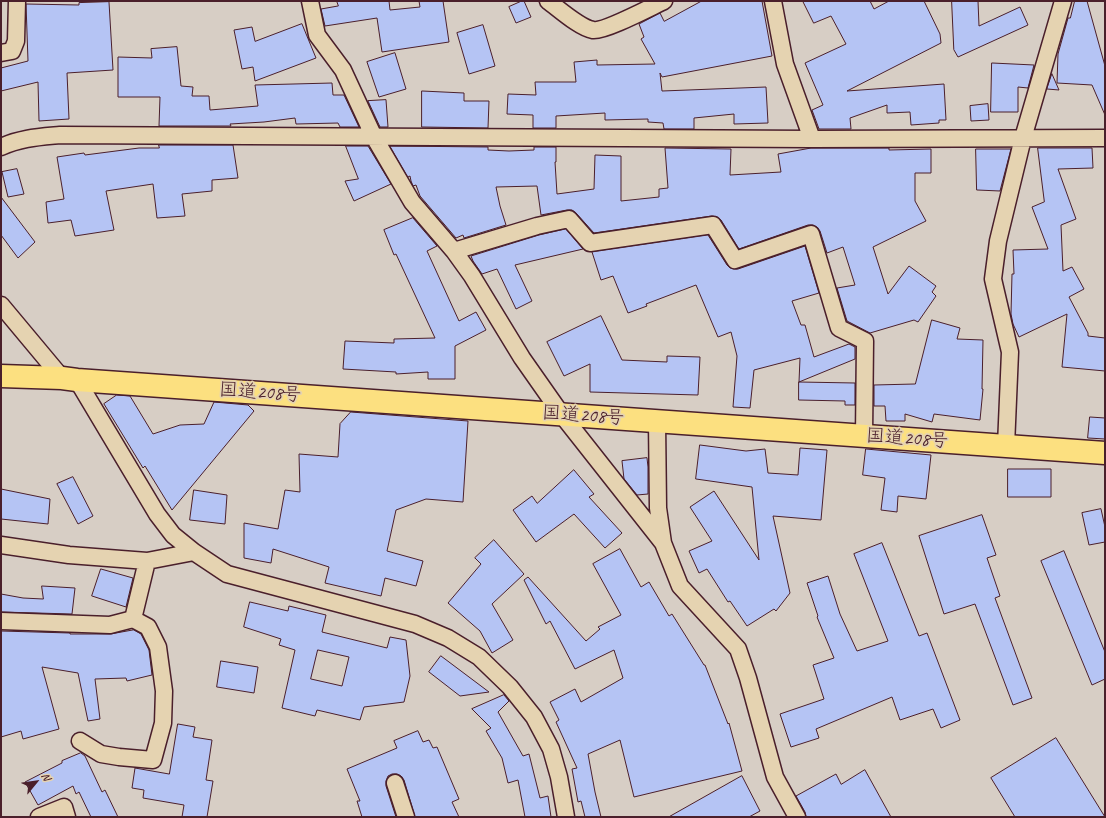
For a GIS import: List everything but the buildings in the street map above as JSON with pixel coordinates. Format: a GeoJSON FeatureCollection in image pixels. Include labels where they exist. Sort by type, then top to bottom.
{"type":"FeatureCollection","features":[{"type":"Feature","properties":{"kind":"highway","name":"国道208号"},"geometry":{"type":"LineString","coordinates":[[1,364],[70,379]]}},
{"type":"Feature","properties":{"kind":"highway","name":"国道208号"},"geometry":{"type":"LineString","coordinates":[[1,376],[70,379],[657,422],[1105,452]]}},
{"type":"Feature","properties":{"kind":"street"},"geometry":{"type":"LineString","coordinates":[[1,53],[12,51],[16,41],[17,1]]}},
{"type":"Feature","properties":{"kind":"street"},"geometry":{"type":"LineString","coordinates":[[310,1],[317,35],[342,70],[374,138],[412,202],[454,251],[472,276],[522,358],[562,415],[662,543],[680,586],[738,649],[748,678],[775,777],[797,817]]}},
{"type":"Feature","properties":{"kind":"street"},"geometry":{"type":"LineString","coordinates":[[548,1],[581,25],[593,30],[605,28],[664,1]]}},
{"type":"Feature","properties":{"kind":"street"},"geometry":{"type":"LineString","coordinates":[[773,1],[785,64],[812,139]]}},
{"type":"Feature","properties":{"kind":"street"},"geometry":{"type":"LineString","coordinates":[[1006,446],[1010,352],[993,279],[998,241],[1022,138],[1063,1]]}},
{"type":"Feature","properties":{"kind":"street"},"geometry":{"type":"LineString","coordinates":[[1,147],[9,143],[33,137],[60,135],[374,138],[1105,138]]}},
{"type":"Feature","properties":{"kind":"street"},"geometry":{"type":"LineString","coordinates":[[454,251],[537,226],[569,219],[590,243],[713,225],[735,260],[811,234],[839,328],[865,341],[864,436]]}},
{"type":"Feature","properties":{"kind":"street"},"geometry":{"type":"LineString","coordinates":[[1,305],[70,379],[173,535],[194,552],[227,574],[415,624],[448,638],[479,657],[510,687],[534,717],[551,749],[559,777],[566,817]]}},
{"type":"Feature","properties":{"kind":"street"},"geometry":{"type":"LineString","coordinates":[[657,422],[658,508],[662,543]]}},
{"type":"Feature","properties":{"kind":"street"},"geometry":{"type":"LineString","coordinates":[[1,545],[69,555],[147,561],[194,552]]}},
{"type":"Feature","properties":{"kind":"street"},"geometry":{"type":"LineString","coordinates":[[133,619],[147,561]]}},
{"type":"Feature","properties":{"kind":"street"},"geometry":{"type":"LineString","coordinates":[[1,621],[110,625],[133,619],[148,626],[158,647],[164,691],[163,723],[153,760],[101,754],[80,741]]}},
{"type":"Feature","properties":{"kind":"street"},"geometry":{"type":"LineString","coordinates":[[395,783],[406,817]]}},
{"type":"Feature","properties":{"kind":"street"},"geometry":{"type":"LineString","coordinates":[[40,817],[64,807],[67,817]]}}]}
